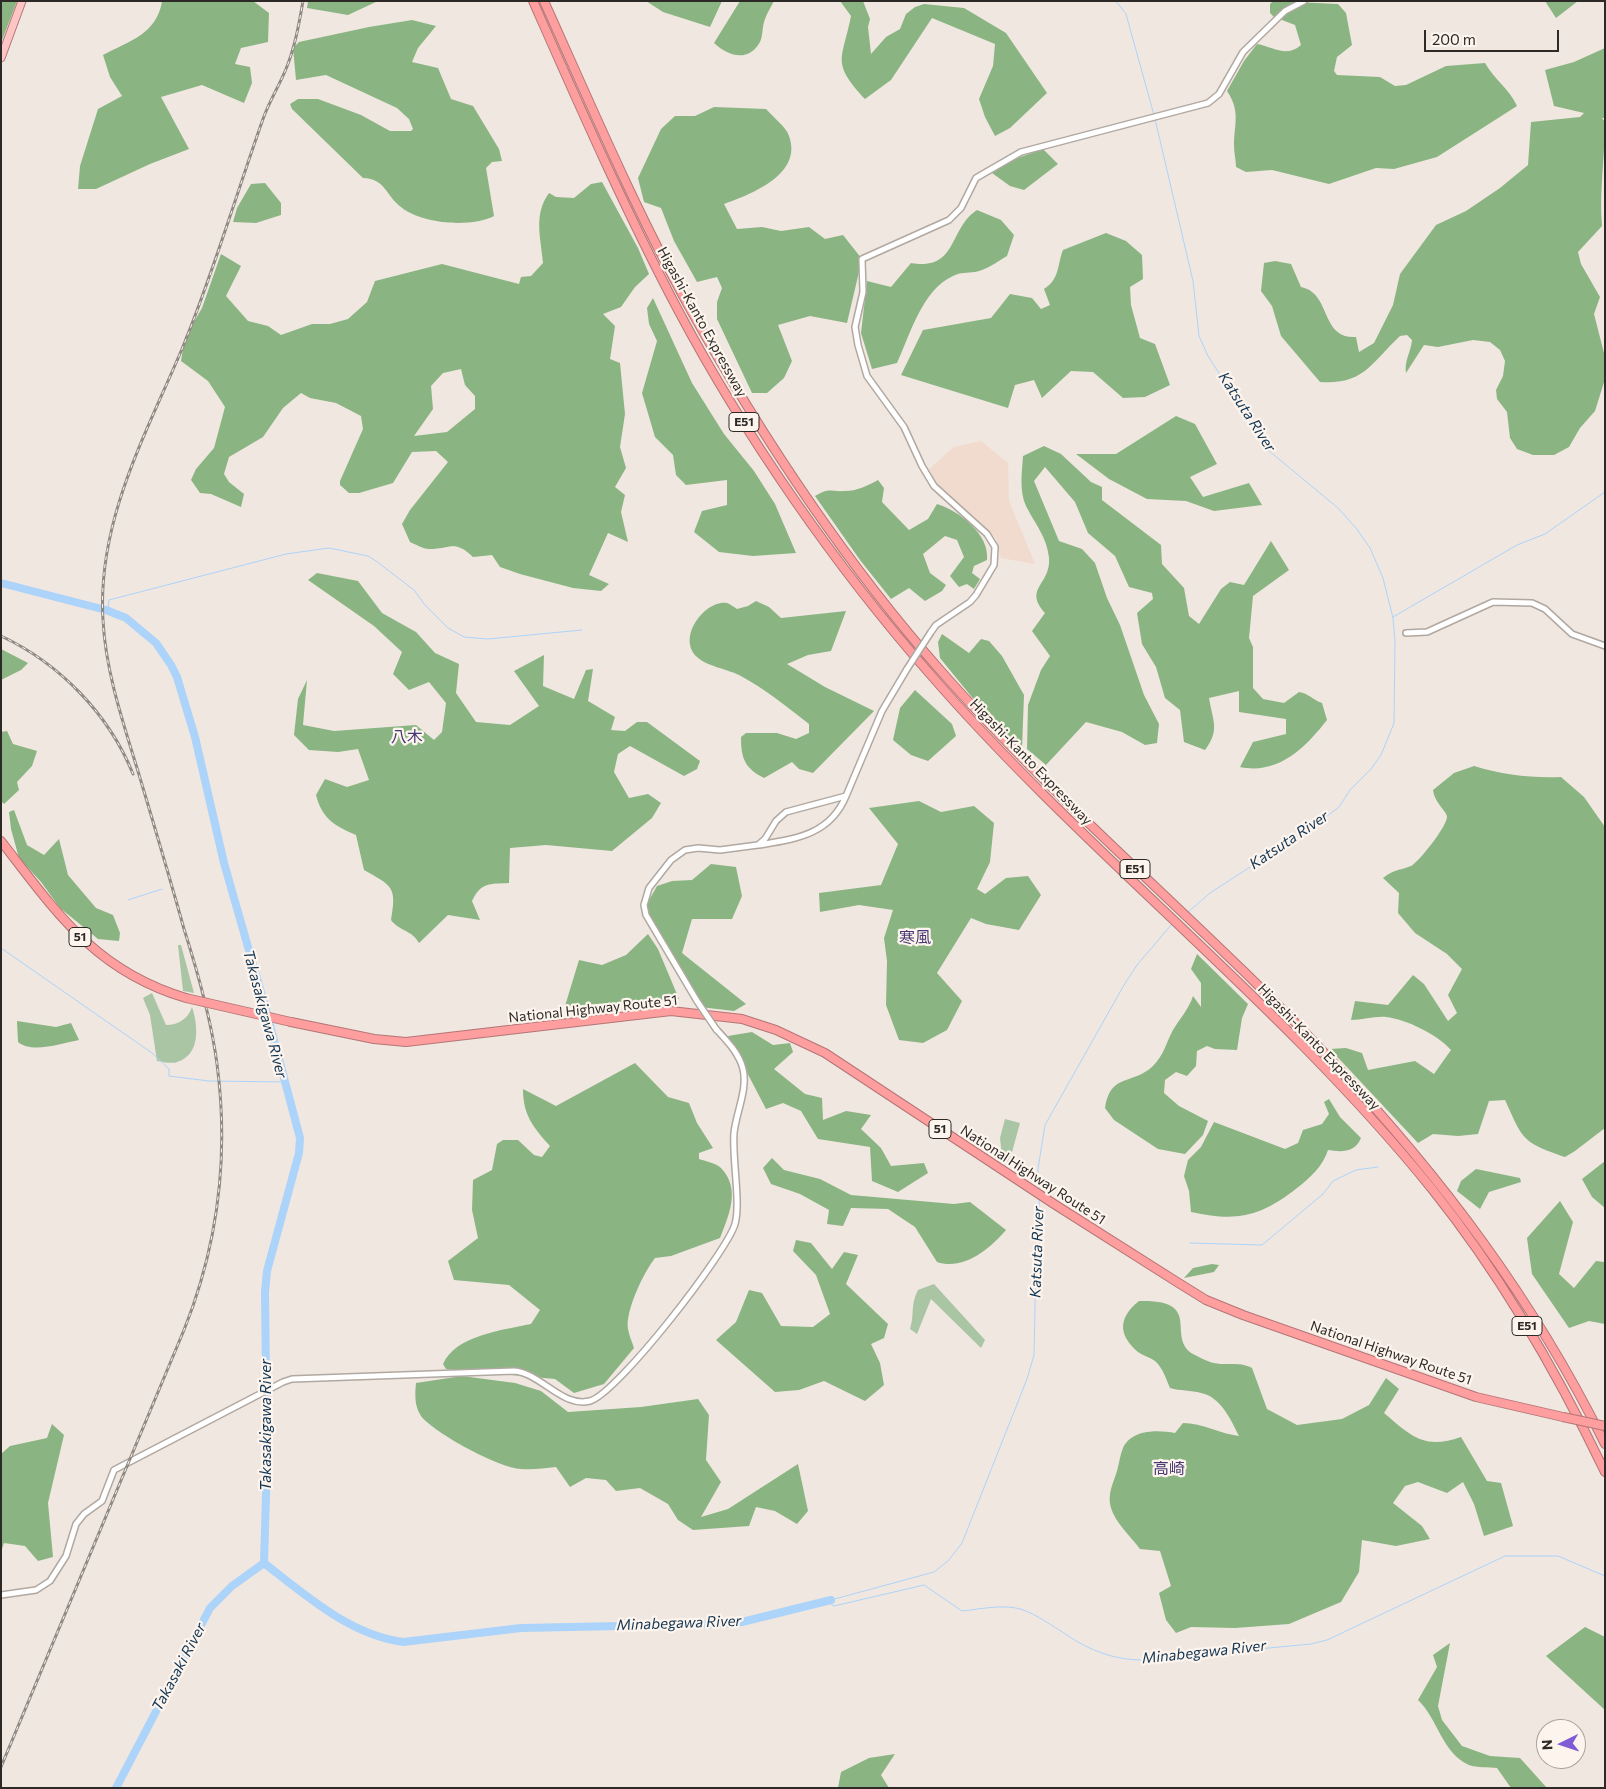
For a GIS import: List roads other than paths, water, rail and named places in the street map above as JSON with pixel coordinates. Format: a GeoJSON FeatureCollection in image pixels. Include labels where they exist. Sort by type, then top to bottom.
{"type":"FeatureCollection","features":[{"type":"Feature","properties":{"kind":"highway","name":"Higashi-Kanto Expressway"},"geometry":{"type":"LineString","coordinates":[[533,1],[608,170],[683,319],[740,417],[843,566],[907,648],[1037,790],[1301,1044],[1379,1127],[1432,1189],[1471,1241],[1530,1331],[1563,1388],[1605,1472]]}},
{"type":"Feature","properties":{"kind":"highway","name":"Higashi-Kanto Expressway"},"geometry":{"type":"LineString","coordinates":[[544,1],[641,212],[686,302],[723,367],[794,482],[915,642],[971,706],[1045,782],[1329,1057],[1398,1133],[1440,1183],[1491,1250],[1536,1317],[1572,1378],[1605,1444]]}},
{"type":"Feature","properties":{"kind":"highway","name":"National Highway Route 51"},"geometry":{"type":"LineString","coordinates":[[1,841],[61,918],[89,946],[119,969],[156,988],[186,998],[374,1039],[406,1042],[660,1012],[719,1015],[756,1024],[794,1038],[825,1053],[1054,1204],[1206,1300],[1243,1315],[1476,1396],[1605,1426]]}},
{"type":"Feature","properties":{"kind":"main road"},"geometry":{"type":"LineString","coordinates":[[1,58],[22,1]]}},
{"type":"Feature","properties":{"kind":"street"},"geometry":{"type":"LineString","coordinates":[[1,1595],[36,1590],[50,1580],[66,1556],[76,1524],[84,1514],[102,1501],[114,1470],[283,1382],[292,1379],[514,1371],[528,1374],[574,1401],[590,1401],[606,1393],[630,1369],[714,1260],[729,1238],[736,1222],[734,1134],[744,1080],[744,1070],[735,1051],[716,1029],[697,1001],[646,915],[645,896],[671,860],[685,850],[698,848],[720,850],[758,846],[800,838],[814,832],[830,821],[846,796],[882,711],[907,669],[936,625],[970,602],[994,565],[995,547],[990,537],[934,486],[922,466],[904,427],[867,376],[855,327],[863,292],[862,259],[948,220],[961,208],[976,178],[1021,152],[1208,103],[1219,94],[1242,52],[1285,11],[1304,1]]}},
{"type":"Feature","properties":{"kind":"street"},"geometry":{"type":"LineString","coordinates":[[1406,633],[1419,633],[1440,627],[1485,604],[1493,602],[1532,603],[1545,609],[1572,634],[1605,646]]}},
{"type":"Feature","properties":{"kind":"street"},"geometry":{"type":"LineString","coordinates":[[758,846],[765,839],[776,821],[786,812],[846,796]]}},
{"type":"Feature","properties":{"kind":"waterway","name":"Katsuta River"},"geometry":{"type":"LineString","coordinates":[[1116,1],[1126,14],[1154,115]]}},
{"type":"Feature","properties":{"kind":"waterway","name":"Katsuta River"},"geometry":{"type":"LineString","coordinates":[[1155,119],[1193,281],[1199,336],[1208,356],[1268,450],[1338,508],[1356,528],[1370,548],[1383,578],[1393,618],[1395,642],[1394,723],[1381,755],[1371,769],[1350,790],[1339,807],[1318,823],[1210,893],[1187,913]]}},
{"type":"Feature","properties":{"kind":"waterway"},"geometry":{"type":"LineString","coordinates":[[1393,617],[1517,545],[1545,534],[1605,492]]}},
{"type":"Feature","properties":{"kind":"waterway"},"geometry":{"type":"LineString","coordinates":[[108,610],[109,600],[286,554],[329,548],[368,556],[376,561],[414,590],[425,605],[448,628],[464,637],[488,639],[582,630]]}},
{"type":"Feature","properties":{"kind":"waterway","name":"Takasakigawa River"},"geometry":{"type":"LineString","coordinates":[[1,583],[106,610],[126,618],[156,643],[171,665],[177,677],[195,737],[224,863],[300,1138],[299,1153],[267,1271],[265,1292],[267,1462],[264,1563],[232,1586],[210,1608],[116,1788]]}},
{"type":"Feature","properties":{"kind":"waterway"},"geometry":{"type":"LineString","coordinates":[[128,900],[162,889]]}},
{"type":"Feature","properties":{"kind":"waterway","name":"Katsuta River"},"geometry":{"type":"LineString","coordinates":[[1039,1189],[1038,1169],[1045,1125],[1124,985],[1137,965],[1172,924]]}},
{"type":"Feature","properties":{"kind":"waterway"},"geometry":{"type":"LineString","coordinates":[[1,948],[152,1053],[169,1069],[169,1076],[209,1081],[286,1082]]}},
{"type":"Feature","properties":{"kind":"waterway"},"geometry":{"type":"LineString","coordinates":[[1190,1243],[1262,1245],[1323,1194],[1333,1181],[1356,1170],[1378,1167]]}},
{"type":"Feature","properties":{"kind":"waterway","name":"Minabegawa River"},"geometry":{"type":"LineString","coordinates":[[1039,1198],[1041,1234],[1036,1262],[1034,1355],[1027,1379],[962,1543],[948,1561],[934,1572],[831,1600],[832,1605],[924,1585],[962,1611],[1003,1607],[1016,1608],[1028,1612],[1090,1648],[1110,1656],[1143,1660],[1311,1644],[1327,1640],[1505,1556],[1558,1556],[1605,1576]]}},
{"type":"Feature","properties":{"kind":"waterway","name":"Minabegawa River"},"geometry":{"type":"LineString","coordinates":[[264,1563],[329,1612],[365,1631],[383,1638],[403,1642],[521,1628],[742,1622],[831,1600]]}},
{"type":"Feature","properties":{"kind":"railway"},"geometry":{"type":"LineString","coordinates":[[1,1767],[184,1330],[196,1298],[213,1232],[221,1166],[222,1132],[217,1064],[208,1013],[199,979],[124,726],[108,663],[103,620],[103,584],[108,549],[126,480],[182,349],[204,292],[263,119],[289,61],[303,1]]}},
{"type":"Feature","properties":{"kind":"railway"},"geometry":{"type":"LineString","coordinates":[[1,636],[43,661],[80,693],[110,731],[123,752],[133,774]]}},
{"type":"Feature","properties":{"kind":"district","name":"八木"},"geometry":{"type":"Point","coordinates":[407,737]}},
{"type":"Feature","properties":{"kind":"district","name":"寒風"},"geometry":{"type":"Point","coordinates":[915,938]}},
{"type":"Feature","properties":{"kind":"district","name":"高崎"},"geometry":{"type":"Point","coordinates":[1169,1469]}},
{"type":"Feature","properties":{"kind":"water label","name":"Takasaki River"},"geometry":{"type":"Point","coordinates":[179,1667]}}]}
